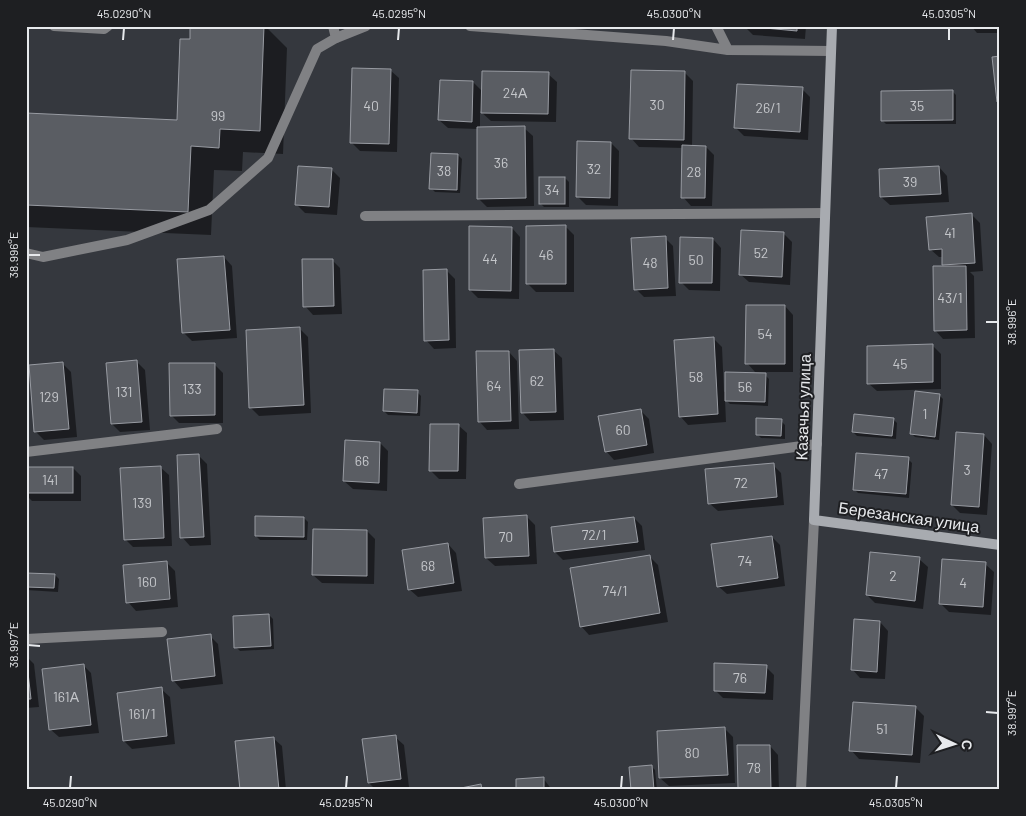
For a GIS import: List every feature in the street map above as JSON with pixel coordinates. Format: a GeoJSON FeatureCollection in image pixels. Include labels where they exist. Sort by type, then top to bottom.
{"type":"FeatureCollection","features":[{"type":"Feature","properties":{"kind":"street"},"geometry":{"type":"LineString","coordinates":[[54,26],[104,29],[108,26]]}},
{"type":"Feature","properties":{"kind":"street"},"geometry":{"type":"LineString","coordinates":[[333,26],[336,38]]}},
{"type":"Feature","properties":{"kind":"street"},"geometry":{"type":"LineString","coordinates":[[26,253],[43,257],[128,240],[209,210],[268,158],[317,49],[336,38],[366,26]]}},
{"type":"Feature","properties":{"kind":"street"},"geometry":{"type":"LineString","coordinates":[[470,26],[666,41],[728,50],[831,51]]}},
{"type":"Feature","properties":{"kind":"street"},"geometry":{"type":"LineString","coordinates":[[716,26],[728,50]]}},
{"type":"Feature","properties":{"kind":"street","name":"Казачья улица"},"geometry":{"type":"LineString","coordinates":[[801,790],[814,520],[832,26]]}},
{"type":"Feature","properties":{"kind":"street"},"geometry":{"type":"LineString","coordinates":[[365,216],[825,213]]}},
{"type":"Feature","properties":{"kind":"street"},"geometry":{"type":"LineString","coordinates":[[26,452],[217,429]]}},
{"type":"Feature","properties":{"kind":"street"},"geometry":{"type":"LineString","coordinates":[[519,484],[817,444]]}},
{"type":"Feature","properties":{"kind":"street","name":"Березанская улица"},"geometry":{"type":"LineString","coordinates":[[814,520],[1000,545]]}},
{"type":"Feature","properties":{"kind":"street"},"geometry":{"type":"LineString","coordinates":[[26,639],[162,632]]}},
{"type":"Feature","properties":{"kind":"building"},"geometry":{"type":"Polygon","coordinates":[[[190,26],[264,26],[260,131],[220,129],[219,148],[191,146],[188,212],[26,205],[26,113],[177,120],[180,39],[190,39],[190,26]]]}},
{"type":"Feature","properties":{"kind":"building"},"geometry":{"type":"Polygon","coordinates":[[[743,26],[797,26],[797,31],[743,26]]]}},
{"type":"Feature","properties":{"kind":"building"},"geometry":{"type":"Polygon","coordinates":[[[1000,56],[1000,101],[997,102],[992,57],[1000,56]]]}},
{"type":"Feature","properties":{"kind":"building"},"geometry":{"type":"Polygon","coordinates":[[[352,68],[391,69],[389,144],[350,143],[352,68]]]}},
{"type":"Feature","properties":{"kind":"building"},"geometry":{"type":"Polygon","coordinates":[[[631,70],[685,71],[684,140],[629,139],[631,70]]]}},
{"type":"Feature","properties":{"kind":"building"},"geometry":{"type":"Polygon","coordinates":[[[482,71],[549,72],[548,114],[481,113],[482,71]]]}},
{"type":"Feature","properties":{"kind":"building"},"geometry":{"type":"Polygon","coordinates":[[[440,80],[473,81],[472,122],[438,120],[440,80]]]}},
{"type":"Feature","properties":{"kind":"building"},"geometry":{"type":"Polygon","coordinates":[[[737,84],[803,87],[800,132],[734,128],[737,84]]]}},
{"type":"Feature","properties":{"kind":"building"},"geometry":{"type":"Polygon","coordinates":[[[953,90],[953,120],[881,121],[881,91],[953,90]]]}},
{"type":"Feature","properties":{"kind":"building"},"geometry":{"type":"Polygon","coordinates":[[[525,126],[526,198],[477,199],[477,127],[525,126]]]}},
{"type":"Feature","properties":{"kind":"building"},"geometry":{"type":"Polygon","coordinates":[[[577,141],[611,142],[610,198],[576,197],[577,141]]]}},
{"type":"Feature","properties":{"kind":"building"},"geometry":{"type":"Polygon","coordinates":[[[682,145],[706,146],[705,198],[681,198],[682,145]]]}},
{"type":"Feature","properties":{"kind":"building"},"geometry":{"type":"Polygon","coordinates":[[[431,153],[458,154],[457,190],[429,189],[431,153]]]}},
{"type":"Feature","properties":{"kind":"building"},"geometry":{"type":"Polygon","coordinates":[[[298,166],[332,168],[329,207],[295,205],[298,166]]]}},
{"type":"Feature","properties":{"kind":"building"},"geometry":{"type":"Polygon","coordinates":[[[939,166],[941,194],[880,197],[879,169],[939,166]]]}},
{"type":"Feature","properties":{"kind":"building"},"geometry":{"type":"Polygon","coordinates":[[[539,177],[565,177],[565,204],[539,204],[539,177]]]}},
{"type":"Feature","properties":{"kind":"building"},"geometry":{"type":"Polygon","coordinates":[[[972,213],[975,263],[942,265],[942,249],[929,250],[926,217],[972,213]]]}},
{"type":"Feature","properties":{"kind":"building"},"geometry":{"type":"Polygon","coordinates":[[[566,225],[566,284],[526,284],[526,226],[566,225]]]}},
{"type":"Feature","properties":{"kind":"building"},"geometry":{"type":"Polygon","coordinates":[[[469,226],[512,227],[511,291],[469,290],[469,226]]]}},
{"type":"Feature","properties":{"kind":"building"},"geometry":{"type":"Polygon","coordinates":[[[741,230],[784,232],[782,277],[739,275],[741,230]]]}},
{"type":"Feature","properties":{"kind":"building"},"geometry":{"type":"Polygon","coordinates":[[[666,236],[668,288],[634,290],[631,238],[666,236]]]}},
{"type":"Feature","properties":{"kind":"building"},"geometry":{"type":"Polygon","coordinates":[[[680,237],[713,238],[712,283],[679,283],[680,237]]]}},
{"type":"Feature","properties":{"kind":"building"},"geometry":{"type":"Polygon","coordinates":[[[224,256],[230,330],[182,333],[177,259],[224,256]]]}},
{"type":"Feature","properties":{"kind":"building"},"geometry":{"type":"Polygon","coordinates":[[[302,259],[333,259],[334,306],[303,307],[302,259]]]}},
{"type":"Feature","properties":{"kind":"building"},"geometry":{"type":"Polygon","coordinates":[[[933,266],[966,266],[967,330],[934,331],[933,266]]]}},
{"type":"Feature","properties":{"kind":"building"},"geometry":{"type":"Polygon","coordinates":[[[447,269],[449,340],[424,341],[423,270],[447,269]]]}},
{"type":"Feature","properties":{"kind":"building"},"geometry":{"type":"Polygon","coordinates":[[[746,305],[785,305],[785,364],[745,364],[746,305]]]}},
{"type":"Feature","properties":{"kind":"building"},"geometry":{"type":"Polygon","coordinates":[[[300,327],[304,405],[249,408],[246,330],[300,327]]]}},
{"type":"Feature","properties":{"kind":"building"},"geometry":{"type":"Polygon","coordinates":[[[714,337],[718,414],[679,417],[674,340],[714,337]]]}},
{"type":"Feature","properties":{"kind":"building"},"geometry":{"type":"Polygon","coordinates":[[[933,344],[933,382],[867,384],[867,346],[933,344]]]}},
{"type":"Feature","properties":{"kind":"building"},"geometry":{"type":"Polygon","coordinates":[[[554,349],[556,412],[521,413],[519,350],[554,349]]]}},
{"type":"Feature","properties":{"kind":"building"},"geometry":{"type":"Polygon","coordinates":[[[476,351],[509,351],[511,421],[478,422],[476,351]]]}},
{"type":"Feature","properties":{"kind":"building"},"geometry":{"type":"Polygon","coordinates":[[[137,360],[142,422],[111,424],[106,363],[137,360]]]}},
{"type":"Feature","properties":{"kind":"building"},"geometry":{"type":"Polygon","coordinates":[[[63,362],[69,429],[34,432],[29,365],[63,362]]]}},
{"type":"Feature","properties":{"kind":"building"},"geometry":{"type":"Polygon","coordinates":[[[169,363],[215,363],[215,415],[170,416],[169,363]]]}},
{"type":"Feature","properties":{"kind":"building"},"geometry":{"type":"Polygon","coordinates":[[[725,372],[766,373],[765,402],[725,401],[725,372]]]}},
{"type":"Feature","properties":{"kind":"building"},"geometry":{"type":"Polygon","coordinates":[[[384,389],[418,390],[417,413],[383,411],[384,389]]]}},
{"type":"Feature","properties":{"kind":"building"},"geometry":{"type":"Polygon","coordinates":[[[915,391],[940,394],[935,437],[910,434],[915,391]]]}},
{"type":"Feature","properties":{"kind":"building"},"geometry":{"type":"Polygon","coordinates":[[[641,409],[647,445],[605,452],[598,416],[641,409]]]}},
{"type":"Feature","properties":{"kind":"building"},"geometry":{"type":"Polygon","coordinates":[[[854,414],[894,418],[892,436],[852,432],[854,414]]]}},
{"type":"Feature","properties":{"kind":"building"},"geometry":{"type":"Polygon","coordinates":[[[756,418],[782,419],[781,436],[756,435],[756,418]]]}},
{"type":"Feature","properties":{"kind":"building"},"geometry":{"type":"Polygon","coordinates":[[[430,424],[459,424],[458,471],[429,471],[430,424]]]}},
{"type":"Feature","properties":{"kind":"building"},"geometry":{"type":"Polygon","coordinates":[[[956,432],[984,434],[979,507],[951,505],[956,432]]]}},
{"type":"Feature","properties":{"kind":"building"},"geometry":{"type":"Polygon","coordinates":[[[345,440],[380,442],[379,483],[343,481],[345,440]]]}},
{"type":"Feature","properties":{"kind":"building"},"geometry":{"type":"Polygon","coordinates":[[[856,453],[909,457],[906,494],[853,490],[856,453]]]}},
{"type":"Feature","properties":{"kind":"building"},"geometry":{"type":"Polygon","coordinates":[[[199,454],[204,537],[180,538],[177,455],[199,454]]]}},
{"type":"Feature","properties":{"kind":"building"},"geometry":{"type":"Polygon","coordinates":[[[774,463],[777,497],[708,504],[705,469],[774,463]]]}},
{"type":"Feature","properties":{"kind":"building"},"geometry":{"type":"Polygon","coordinates":[[[161,466],[164,538],[124,540],[120,468],[161,466]]]}},
{"type":"Feature","properties":{"kind":"building"},"geometry":{"type":"Polygon","coordinates":[[[26,467],[73,467],[73,493],[26,493],[26,467]]]}},
{"type":"Feature","properties":{"kind":"building"},"geometry":{"type":"Polygon","coordinates":[[[527,515],[529,556],[485,558],[483,518],[527,515]]]}},
{"type":"Feature","properties":{"kind":"building"},"geometry":{"type":"Polygon","coordinates":[[[255,516],[304,517],[304,537],[255,536],[255,516]]]}},
{"type":"Feature","properties":{"kind":"building"},"geometry":{"type":"Polygon","coordinates":[[[634,517],[638,542],[554,552],[551,527],[634,517]]]}},
{"type":"Feature","properties":{"kind":"building"},"geometry":{"type":"Polygon","coordinates":[[[313,529],[367,530],[367,576],[312,575],[313,529]]]}},
{"type":"Feature","properties":{"kind":"building"},"geometry":{"type":"Polygon","coordinates":[[[772,536],[778,578],[717,587],[711,544],[772,536]]]}},
{"type":"Feature","properties":{"kind":"building"},"geometry":{"type":"Polygon","coordinates":[[[448,543],[454,583],[408,590],[402,550],[448,543]]]}},
{"type":"Feature","properties":{"kind":"building"},"geometry":{"type":"Polygon","coordinates":[[[870,552],[920,557],[915,601],[866,595],[870,552]]]}},
{"type":"Feature","properties":{"kind":"building"},"geometry":{"type":"Polygon","coordinates":[[[650,555],[660,613],[580,627],[570,568],[650,555]]]}},
{"type":"Feature","properties":{"kind":"building"},"geometry":{"type":"Polygon","coordinates":[[[942,559],[986,562],[983,607],[939,604],[942,559]]]}},
{"type":"Feature","properties":{"kind":"building"},"geometry":{"type":"Polygon","coordinates":[[[167,561],[170,599],[126,603],[123,565],[167,561]]]}},
{"type":"Feature","properties":{"kind":"building"},"geometry":{"type":"Polygon","coordinates":[[[26,573],[55,574],[54,588],[26,587],[26,573]]]}},
{"type":"Feature","properties":{"kind":"building"},"geometry":{"type":"Polygon","coordinates":[[[269,614],[271,646],[234,648],[233,616],[269,614]]]}},
{"type":"Feature","properties":{"kind":"building"},"geometry":{"type":"Polygon","coordinates":[[[854,619],[880,621],[877,672],[851,670],[854,619]]]}},
{"type":"Feature","properties":{"kind":"building"},"geometry":{"type":"Polygon","coordinates":[[[211,634],[215,676],[172,681],[167,639],[211,634]]]}},
{"type":"Feature","properties":{"kind":"building"},"geometry":{"type":"Polygon","coordinates":[[[26,655],[31,699],[26,699],[26,655]]]}},
{"type":"Feature","properties":{"kind":"building"},"geometry":{"type":"Polygon","coordinates":[[[714,663],[767,665],[765,693],[714,691],[714,663]]]}},
{"type":"Feature","properties":{"kind":"building"},"geometry":{"type":"Polygon","coordinates":[[[84,664],[91,725],[49,730],[42,669],[84,664]]]}},
{"type":"Feature","properties":{"kind":"building"},"geometry":{"type":"Polygon","coordinates":[[[162,687],[167,736],[123,741],[117,693],[162,687]]]}},
{"type":"Feature","properties":{"kind":"building"},"geometry":{"type":"Polygon","coordinates":[[[853,702],[916,706],[912,755],[849,751],[853,702]]]}},
{"type":"Feature","properties":{"kind":"building"},"geometry":{"type":"Polygon","coordinates":[[[725,727],[728,775],[659,778],[657,731],[725,727]]]}},
{"type":"Feature","properties":{"kind":"building"},"geometry":{"type":"Polygon","coordinates":[[[396,735],[401,779],[368,783],[362,739],[396,735]]]}},
{"type":"Feature","properties":{"kind":"building"},"geometry":{"type":"Polygon","coordinates":[[[274,737],[279,790],[240,790],[235,741],[274,737]]]}},
{"type":"Feature","properties":{"kind":"building"},"geometry":{"type":"Polygon","coordinates":[[[737,745],[770,745],[771,790],[738,790],[737,745]]]}},
{"type":"Feature","properties":{"kind":"building"},"geometry":{"type":"Polygon","coordinates":[[[652,765],[654,790],[631,790],[629,767],[652,765]]]}},
{"type":"Feature","properties":{"kind":"building"},"geometry":{"type":"Polygon","coordinates":[[[544,777],[544,790],[516,790],[516,779],[544,777]]]}},
{"type":"Feature","properties":{"kind":"building"},"geometry":{"type":"Polygon","coordinates":[[[481,784],[482,790],[461,790],[461,788],[481,784]]]}}]}
